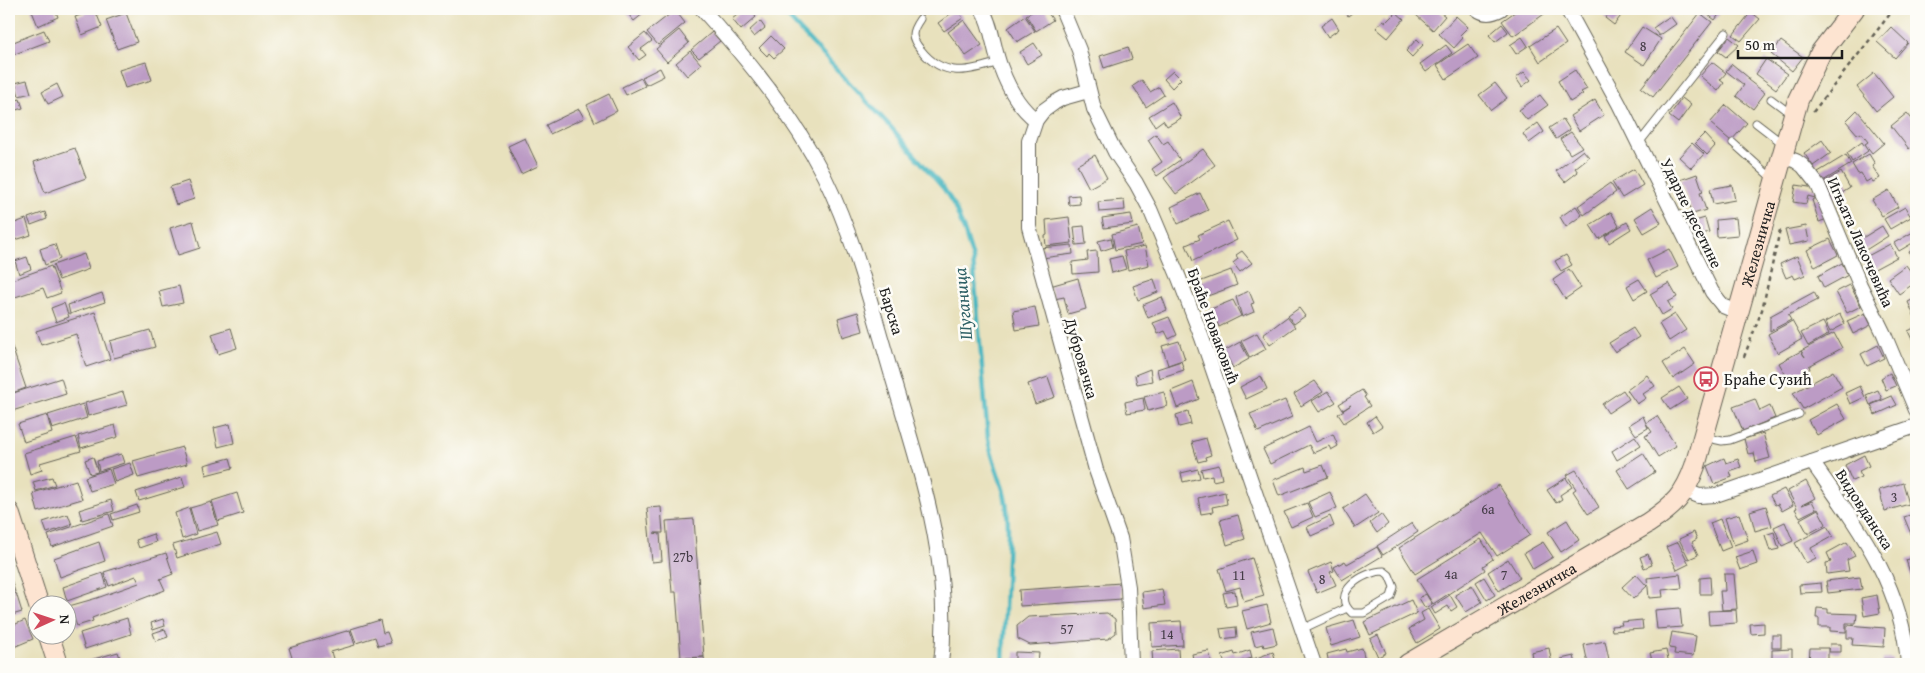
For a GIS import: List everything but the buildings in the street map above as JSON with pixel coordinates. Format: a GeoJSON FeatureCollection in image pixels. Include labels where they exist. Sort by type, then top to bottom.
{"type":"FeatureCollection","features":[{"type":"Feature","properties":{"kind":"main road","name":"Железничка"},"geometry":{"type":"LineString","coordinates":[[1408,664],[1648,523],[1677,502],[1694,471],[1740,313],[1783,151],[1802,115],[1806,81],[1821,52],[1854,9]]}},
{"type":"Feature","properties":{"kind":"main road"},"geometry":{"type":"LineString","coordinates":[[9,512],[13,538],[35,596]]}},
{"type":"Feature","properties":{"kind":"main road"},"geometry":{"type":"LineString","coordinates":[[52,646],[58,664]]}},
{"type":"Feature","properties":{"kind":"street","name":"Барска"},"geometry":{"type":"LineString","coordinates":[[702,9],[733,44],[790,120],[823,175],[845,224],[869,296],[933,519],[943,598],[944,628],[941,664]]}},
{"type":"Feature","properties":{"kind":"street"},"geometry":{"type":"LineString","coordinates":[[982,9],[991,30],[999,62],[1007,81],[1022,106],[1036,120]]}},
{"type":"Feature","properties":{"kind":"street","name":"Браће Новаковић"},"geometry":{"type":"LineString","coordinates":[[1062,9],[1079,50],[1094,109],[1114,152],[1136,183],[1150,209],[1179,278],[1202,338],[1314,664]]}},
{"type":"Feature","properties":{"kind":"street"},"geometry":{"type":"LineString","coordinates":[[1477,9],[1485,14],[1501,9]]}},
{"type":"Feature","properties":{"kind":"street","name":"Ударне десетине"},"geometry":{"type":"LineString","coordinates":[[1567,9],[1639,143],[1712,292],[1723,306],[1740,313]]}},
{"type":"Feature","properties":{"kind":"street","name":"Дубровачка"},"geometry":{"type":"LineString","coordinates":[[1088,91],[1063,98],[1054,103],[1043,110],[1036,120],[1029,141],[1028,156],[1029,227],[1096,470],[1120,538],[1128,587],[1131,664]]}},
{"type":"Feature","properties":{"kind":"street","name":"Игњата Лакочевића"},"geometry":{"type":"LineString","coordinates":[[1783,151],[1804,166],[1818,186],[1849,262],[1884,334],[1916,410]]}},
{"type":"Feature","properties":{"kind":"street"},"geometry":{"type":"LineString","coordinates":[[1684,490],[1699,496],[1716,495],[1916,426]]}},
{"type":"Feature","properties":{"kind":"street","name":"Видовданска"},"geometry":{"type":"LineString","coordinates":[[1812,462],[1863,535],[1883,570],[1904,629],[1908,664]]}},
{"type":"Feature","properties":{"kind":"lane"},"geometry":{"type":"LineString","coordinates":[[920,18],[914,28],[914,42],[928,58],[939,66],[948,70],[960,71],[999,62]]}},
{"type":"Feature","properties":{"kind":"lane"},"geometry":{"type":"LineString","coordinates":[[1639,143],[1726,32]]}},
{"type":"Feature","properties":{"kind":"lane"},"geometry":{"type":"LineString","coordinates":[[1772,99],[1802,115]]}},
{"type":"Feature","properties":{"kind":"lane"},"geometry":{"type":"LineString","coordinates":[[1756,123],[1783,151]]}},
{"type":"Feature","properties":{"kind":"lane"},"geometry":{"type":"LineString","coordinates":[[1734,143],[1775,182]]}},
{"type":"Feature","properties":{"kind":"lane"},"geometry":{"type":"LineString","coordinates":[[1704,436],[1712,440],[1730,440],[1799,414]]}},
{"type":"Feature","properties":{"kind":"lane"},"geometry":{"type":"LineString","coordinates":[[1374,572],[1384,572],[1389,575],[1394,587],[1391,598],[1360,614],[1352,613],[1347,608],[1344,596],[1351,584],[1374,572]]}},
{"type":"Feature","properties":{"kind":"lane"},"geometry":{"type":"LineString","coordinates":[[1302,629],[1347,608]]}},
{"type":"Feature","properties":{"kind":"path"},"geometry":{"type":"LineString","coordinates":[[1802,115],[1894,9]]}},
{"type":"Feature","properties":{"kind":"path"},"geometry":{"type":"LineString","coordinates":[[1743,359],[1762,310],[1780,230]]}},
{"type":"Feature","properties":{"kind":"waterway","name":"Шуганица"},"geometry":{"type":"LineString","coordinates":[[780,9],[889,125],[944,189],[954,205],[965,233],[973,259],[988,439],[1003,489],[1007,510],[1008,532],[1003,664]]}},
{"type":"Feature","properties":{"kind":"place","name":"Браће Сузић"},"geometry":{"type":"Point","coordinates":[1706,379]}}]}
